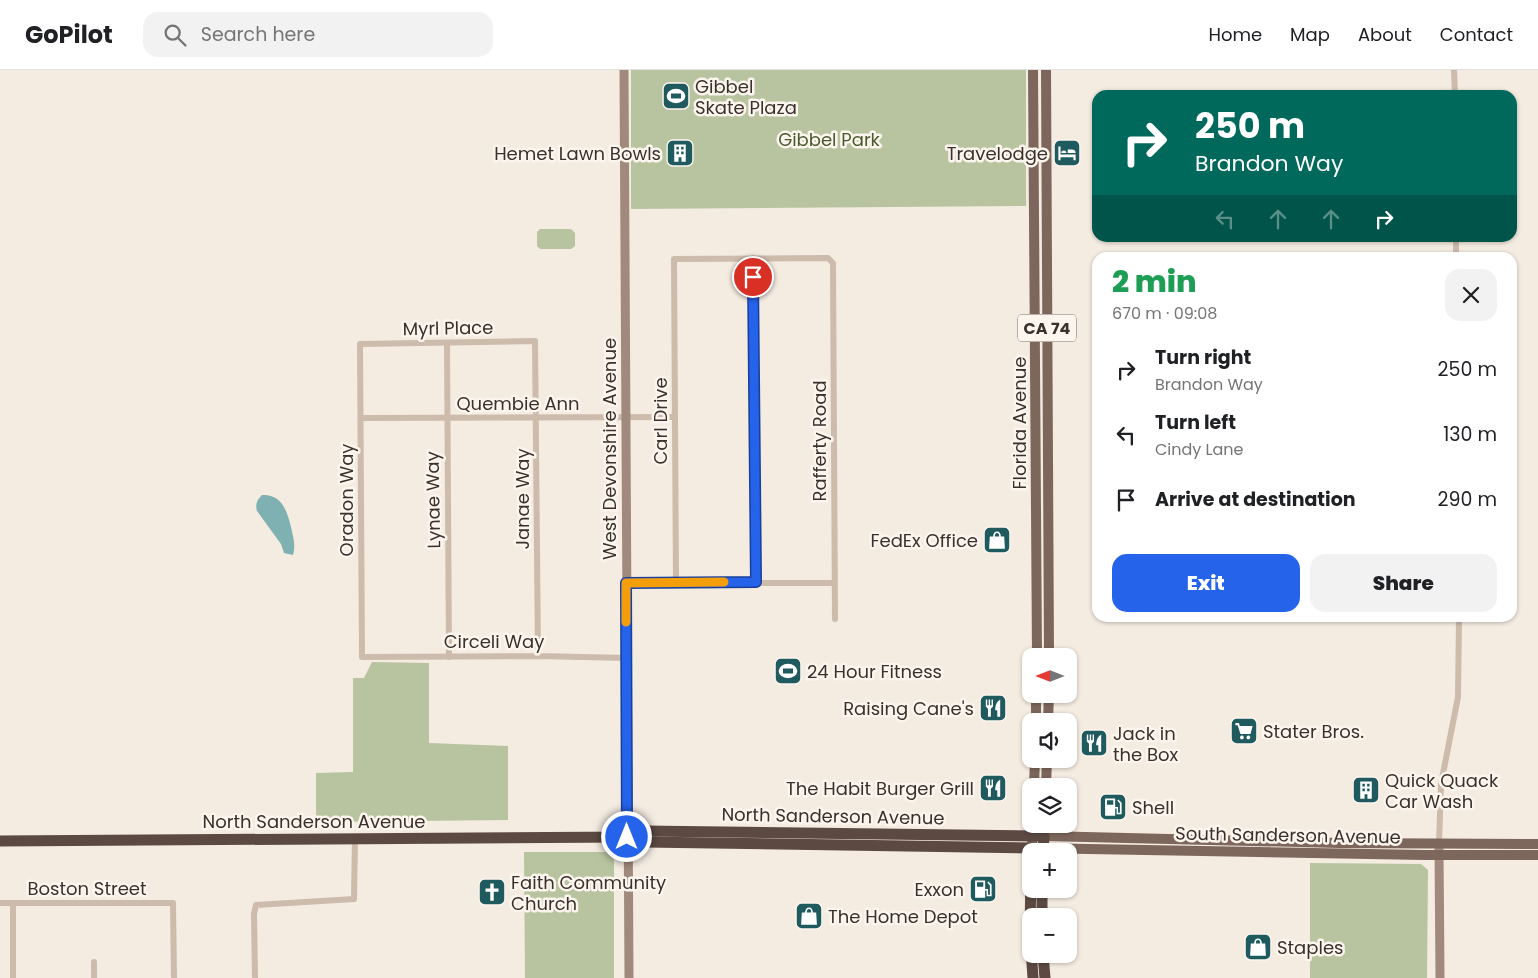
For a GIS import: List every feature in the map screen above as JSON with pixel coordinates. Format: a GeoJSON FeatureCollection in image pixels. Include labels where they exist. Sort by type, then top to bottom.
{"type":"FeatureCollection","features":[{"type":"Feature","properties":{"kind":"highway","name":"North Sanderson Avenue"},"geometry":{"type":"LineString","coordinates":[[627,837],[644,831],[1038,836]]}},
{"type":"Feature","properties":{"kind":"highway"},"geometry":{"type":"LineString","coordinates":[[921,834],[902,840],[889,840],[886,842],[889,847],[935,841],[938,834]]}},
{"type":"Feature","properties":{"kind":"highway"},"geometry":{"type":"LineString","coordinates":[[1037,843],[1038,836]]}},
{"type":"Feature","properties":{"kind":"highway","name":"North Sanderson Avenue"},"geometry":{"type":"LineString","coordinates":[[0,841],[627,837],[644,842],[1022,849]]}},
{"type":"Feature","properties":{"kind":"highway"},"geometry":{"type":"LineString","coordinates":[[1031,898],[1030,934],[1033,978]]}},
{"type":"Feature","properties":{"kind":"highway"},"geometry":{"type":"LineString","coordinates":[[1044,963],[1045,978]]}},
{"type":"Feature","properties":{"kind":"main road","name":"Florida Avenue"},"geometry":{"type":"LineString","coordinates":[[1033,70],[1037,648]]}},
{"type":"Feature","properties":{"kind":"main road","name":"Florida Avenue"},"geometry":{"type":"LineString","coordinates":[[1046,70],[1050,648]]}},
{"type":"Feature","properties":{"kind":"main road"},"geometry":{"type":"LineString","coordinates":[[1034,217],[1039,222],[1042,230],[1042,253],[1047,260]]}},
{"type":"Feature","properties":{"kind":"main road"},"geometry":{"type":"LineString","coordinates":[[1035,284],[1041,286],[1042,327],[1047,339]]}},
{"type":"Feature","properties":{"kind":"main road","name":"South Sanderson Avenue"},"geometry":{"type":"LineString","coordinates":[[1038,836],[1286,842],[1538,844]]}},
{"type":"Feature","properties":{"kind":"main road"},"geometry":{"type":"LineString","coordinates":[[1144,850],[1163,846],[1202,846],[1206,840]]}},
{"type":"Feature","properties":{"kind":"main road"},"geometry":{"type":"LineString","coordinates":[[1214,851],[1217,846],[1267,846],[1286,842]]}},
{"type":"Feature","properties":{"kind":"main road"},"geometry":{"type":"LineString","coordinates":[[1303,853],[1323,848],[1328,842]]}},
{"type":"Feature","properties":{"kind":"main road","name":"South Sanderson Avenue"},"geometry":{"type":"LineString","coordinates":[[1077,849],[1439,856],[1538,855]]}},
{"type":"Feature","properties":{"kind":"street","name":"West Devonshire Avenue"},"geometry":{"type":"LineString","coordinates":[[624,70],[628,978]]}},
{"type":"Feature","properties":{"kind":"street"},"geometry":{"type":"LineString","coordinates":[[1454,70],[1454,90]]}},
{"type":"Feature","properties":{"kind":"street"},"geometry":{"type":"LineString","coordinates":[[753,258],[756,582]]}},
{"type":"Feature","properties":{"kind":"street","name":"Carl Drive"},"geometry":{"type":"LineString","coordinates":[[676,582],[674,259],[753,258]]}},
{"type":"Feature","properties":{"kind":"street","name":"Rafferty Road"},"geometry":{"type":"LineString","coordinates":[[753,258],[828,258],[833,263],[835,619]]}},
{"type":"Feature","properties":{"kind":"street","name":"Myrl Place"},"geometry":{"type":"LineString","coordinates":[[360,344],[535,341]]}},
{"type":"Feature","properties":{"kind":"street","name":"Janae Way"},"geometry":{"type":"LineString","coordinates":[[535,341],[538,656]]}},
{"type":"Feature","properties":{"kind":"street","name":"Lynae Way"},"geometry":{"type":"LineString","coordinates":[[447,343],[449,657]]}},
{"type":"Feature","properties":{"kind":"street","name":"Oradon Way"},"geometry":{"type":"LineString","coordinates":[[360,344],[362,657]]}},
{"type":"Feature","properties":{"kind":"street","name":"Quembie Ann"},"geometry":{"type":"LineString","coordinates":[[361,418],[675,417]]}},
{"type":"Feature","properties":{"kind":"street"},"geometry":{"type":"LineString","coordinates":[[626,583],[834,583]]}},
{"type":"Feature","properties":{"kind":"street"},"geometry":{"type":"LineString","coordinates":[[1440,978],[1439,844],[1441,784],[1458,697],[1459,622]]}},
{"type":"Feature","properties":{"kind":"street","name":"Circeli Way"},"geometry":{"type":"LineString","coordinates":[[362,657],[538,656],[626,658]]}},
{"type":"Feature","properties":{"kind":"street"},"geometry":{"type":"LineString","coordinates":[[254,978],[254,914],[256,905],[354,899],[355,838]]}},
{"type":"Feature","properties":{"kind":"street"},"geometry":{"type":"LineString","coordinates":[[13,903],[13,978]]}},
{"type":"Feature","properties":{"kind":"street","name":"Boston Street"},"geometry":{"type":"LineString","coordinates":[[0,904],[173,903],[174,978]]}},
{"type":"Feature","properties":{"kind":"street"},"geometry":{"type":"LineString","coordinates":[[94,962],[94,978]]}},
{"type":"Feature","properties":{"kind":"green space","name":"Gibbel Park"},"geometry":{"type":"Polygon","coordinates":[[[631,70],[1026,70],[1026,206],[631,209],[631,70]]]}},
{"type":"Feature","properties":{"kind":"green space"},"geometry":{"type":"Polygon","coordinates":[[[540,229],[571,229],[575,233],[575,246],[571,249],[540,249],[537,246],[537,232],[540,229]]]}},
{"type":"Feature","properties":{"kind":"green space"},"geometry":{"type":"Polygon","coordinates":[[[372,662],[429,663],[429,743],[508,746],[508,820],[316,822],[316,773],[353,772],[353,678],[364,678],[372,662]]]}},
{"type":"Feature","properties":{"kind":"green space"},"geometry":{"type":"Polygon","coordinates":[[[524,852],[607,852],[614,859],[614,978],[525,978],[524,852]]]}},
{"type":"Feature","properties":{"kind":"green space"},"geometry":{"type":"Polygon","coordinates":[[[1310,863],[1421,864],[1428,870],[1427,978],[1310,978],[1310,863]]]}},
{"type":"Feature","properties":{"kind":"water"},"geometry":{"type":"Polygon","coordinates":[[[262,495],[269,495],[279,500],[285,510],[294,541],[293,555],[284,553],[281,544],[257,511],[257,502],[262,495]]]}},
{"type":"Feature","properties":{"kind":"slow traffic"},"geometry":{"type":"LineString","coordinates":[[626,622],[626,583],[724,582]]}},
{"type":"Feature","properties":{"kind":"place","name":"Gibbel Skate Plaza"},"geometry":{"type":"Point","coordinates":[676,96]}},
{"type":"Feature","properties":{"kind":"place","name":"Hemet Lawn Bowls"},"geometry":{"type":"Point","coordinates":[680,153]}},
{"type":"Feature","properties":{"kind":"place","name":"Travelodge"},"geometry":{"type":"Point","coordinates":[1067,153]}},
{"type":"Feature","properties":{"kind":"place","name":"FedEx Office"},"geometry":{"type":"Point","coordinates":[997,540]}},
{"type":"Feature","properties":{"kind":"place","name":"24 Hour Fitness"},"geometry":{"type":"Point","coordinates":[788,671]}},
{"type":"Feature","properties":{"kind":"place","name":"Raising Cane's"},"geometry":{"type":"Point","coordinates":[993,708]}},
{"type":"Feature","properties":{"kind":"place","name":"Stater Bros."},"geometry":{"type":"Point","coordinates":[1244,731]}},
{"type":"Feature","properties":{"kind":"place","name":"Jack in the Box"},"geometry":{"type":"Point","coordinates":[1094,743]}},
{"type":"Feature","properties":{"kind":"place","name":"The Habit Burger Grill"},"geometry":{"type":"Point","coordinates":[993,788]}},
{"type":"Feature","properties":{"kind":"place","name":"Quick Quack Car Wash"},"geometry":{"type":"Point","coordinates":[1366,790]}},
{"type":"Feature","properties":{"kind":"place","name":"Shell"},"geometry":{"type":"Point","coordinates":[1113,807]}},
{"type":"Feature","properties":{"kind":"place","name":"Exxon"},"geometry":{"type":"Point","coordinates":[983,889]}},
{"type":"Feature","properties":{"kind":"place","name":"Faith Community Church"},"geometry":{"type":"Point","coordinates":[492,892]}},
{"type":"Feature","properties":{"kind":"place","name":"The Home Depot"},"geometry":{"type":"Point","coordinates":[809,916]}},
{"type":"Feature","properties":{"kind":"place","name":"Staples"},"geometry":{"type":"Point","coordinates":[1258,947]}},
{"type":"Feature","properties":{"kind":"route"},"geometry":{"type":"LineString","coordinates":[[627,837],[626,583],[756,582],[753,277]]}}]}
